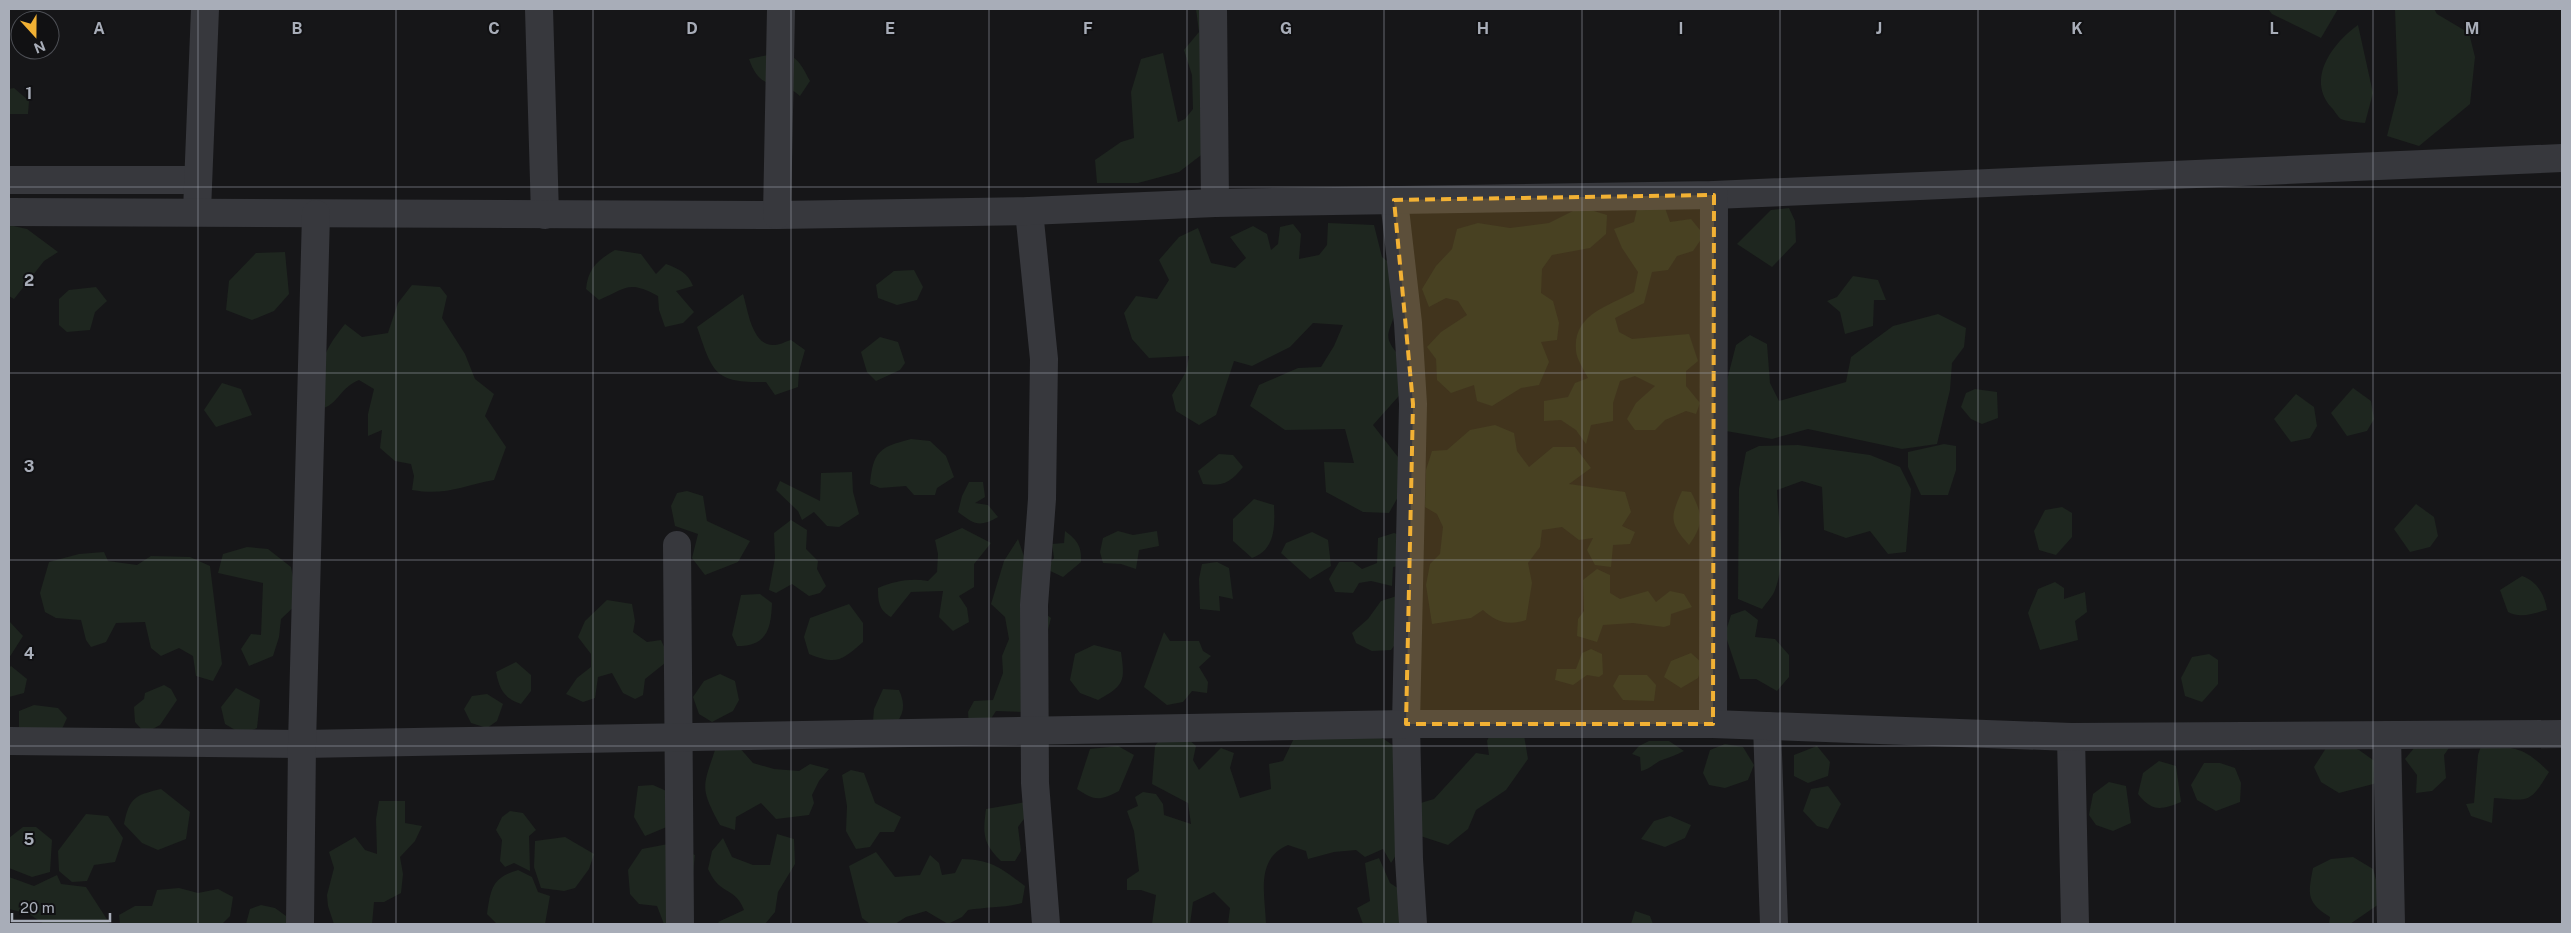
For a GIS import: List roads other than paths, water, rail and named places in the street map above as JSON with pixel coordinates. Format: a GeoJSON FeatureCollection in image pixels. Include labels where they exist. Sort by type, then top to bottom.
{"type":"FeatureCollection","features":[{"type":"Feature","properties":{"kind":"street"},"geometry":{"type":"LineString","coordinates":[[197,211],[205,9]]}},
{"type":"Feature","properties":{"kind":"street"},"geometry":{"type":"LineString","coordinates":[[539,9],[545,215]]}},
{"type":"Feature","properties":{"kind":"street"},"geometry":{"type":"LineString","coordinates":[[777,215],[781,9]]}},
{"type":"Feature","properties":{"kind":"street"},"geometry":{"type":"LineString","coordinates":[[1213,9],[1215,203]]}},
{"type":"Feature","properties":{"kind":"street"},"geometry":{"type":"LineString","coordinates":[[9,212],[197,211],[316,214],[777,215],[1029,211],[1215,203],[1714,195],[2562,158]]}},
{"type":"Feature","properties":{"kind":"street"},"geometry":{"type":"LineString","coordinates":[[9,180],[198,180]]}},
{"type":"Feature","properties":{"kind":"street"},"geometry":{"type":"LineString","coordinates":[[1712,724],[1714,195]]}},
{"type":"Feature","properties":{"kind":"street"},"geometry":{"type":"LineString","coordinates":[[1394,200],[1408,322],[1413,404],[1410,466],[1412,498],[1406,724],[1409,859],[1413,924]]}},
{"type":"Feature","properties":{"kind":"street"},"geometry":{"type":"LineString","coordinates":[[1029,211],[1044,359],[1042,499],[1034,582],[1035,783],[1046,924]]}},
{"type":"Feature","properties":{"kind":"street"},"geometry":{"type":"LineString","coordinates":[[300,924],[302,744],[316,214]]}},
{"type":"Feature","properties":{"kind":"street"},"geometry":{"type":"LineString","coordinates":[[676,545],[680,739],[680,924]]}},
{"type":"Feature","properties":{"kind":"street"},"geometry":{"type":"LineString","coordinates":[[9,742],[302,744],[680,739],[1406,724],[1712,724],[2071,737],[2562,734]]}},
{"type":"Feature","properties":{"kind":"street"},"geometry":{"type":"LineString","coordinates":[[1766,726],[1774,924]]}},
{"type":"Feature","properties":{"kind":"street"},"geometry":{"type":"LineString","coordinates":[[2387,735],[2391,924]]}},
{"type":"Feature","properties":{"kind":"street"},"geometry":{"type":"LineString","coordinates":[[2071,737],[2075,924]]}}]}
